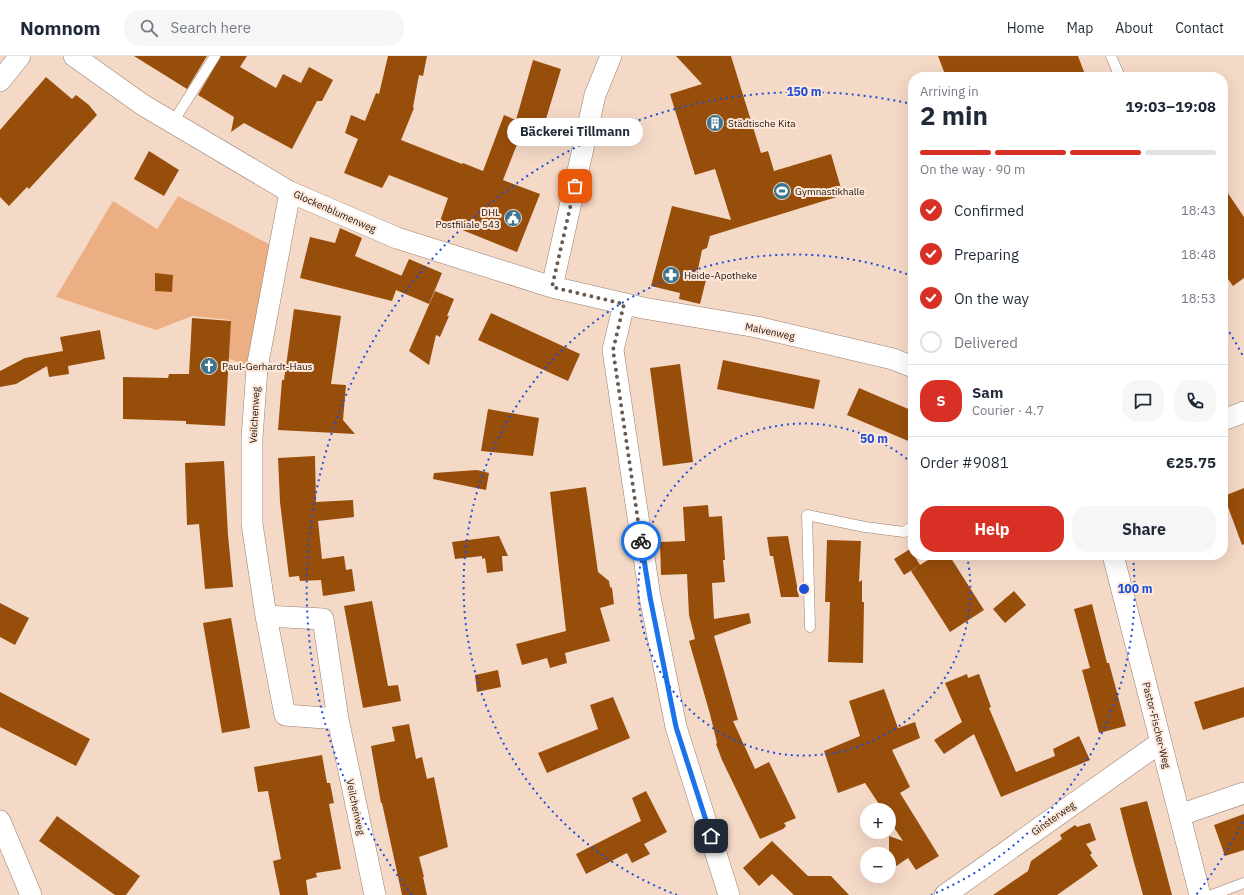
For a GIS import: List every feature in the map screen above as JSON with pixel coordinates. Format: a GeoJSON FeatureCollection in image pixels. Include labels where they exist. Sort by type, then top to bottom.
{"type":"FeatureCollection","features":[{"type":"Feature","properties":{"kind":"street"},"geometry":{"type":"LineString","coordinates":[[0,81],[20,56]]}},
{"type":"Feature","properties":{"kind":"street","name":"Glockenblumenweg"},"geometry":{"type":"LineString","coordinates":[[74,56],[143,105],[290,192],[397,238],[552,287],[624,304]]}},
{"type":"Feature","properties":{"kind":"street"},"geometry":{"type":"LineString","coordinates":[[552,287],[595,95],[611,56]]}},
{"type":"Feature","properties":{"kind":"street","name":"Veilchenweg"},"geometry":{"type":"LineString","coordinates":[[290,192],[257,368],[253,430],[252,524],[266,616],[285,715],[338,720]]}},
{"type":"Feature","properties":{"kind":"street"},"geometry":{"type":"LineString","coordinates":[[624,304],[613,350],[650,597],[676,727],[729,895]]}},
{"type":"Feature","properties":{"kind":"street","name":"Malvenweg"},"geometry":{"type":"LineString","coordinates":[[624,304],[763,329],[893,359],[908,365]]}},
{"type":"Feature","properties":{"kind":"street"},"geometry":{"type":"LineString","coordinates":[[1228,418],[1244,412]]}},
{"type":"Feature","properties":{"kind":"street","name":"Pastor-Fischer-Weg"},"geometry":{"type":"LineString","coordinates":[[1114,560],[1200,895]]}},
{"type":"Feature","properties":{"kind":"street","name":"Veilchenweg"},"geometry":{"type":"LineString","coordinates":[[266,616],[323,619],[338,720],[375,895]]}},
{"type":"Feature","properties":{"kind":"street","name":"Ginsterweg"},"geometry":{"type":"LineString","coordinates":[[945,895],[1161,742]]}},
{"type":"Feature","properties":{"kind":"street"},"geometry":{"type":"LineString","coordinates":[[1180,815],[1244,793]]}},
{"type":"Feature","properties":{"kind":"street"},"geometry":{"type":"LineString","coordinates":[[0,821],[31,895]]}},
{"type":"Feature","properties":{"kind":"lane"},"geometry":{"type":"LineString","coordinates":[[172,122],[214,56]]}},
{"type":"Feature","properties":{"kind":"lane"},"geometry":{"type":"LineString","coordinates":[[1112,56],[1118,72]]}},
{"type":"Feature","properties":{"kind":"lane"},"geometry":{"type":"LineString","coordinates":[[810,627],[807,515],[865,527],[904,532],[908,529]]}},
{"type":"Feature","properties":{"kind":"lane"},"geometry":{"type":"LineString","coordinates":[[1212,895],[1244,883]]}},
{"type":"Feature","properties":{"kind":"shaded area"},"geometry":{"type":"Polygon","coordinates":[[[178,196],[280,250],[257,368],[229,359],[230,320],[192,316],[156,330],[56,297],[113,201],[157,229],[178,196]]]}},
{"type":"Feature","properties":{"kind":"building"},"geometry":{"type":"Polygon","coordinates":[[[134,56],[207,56],[187,89],[134,56]]]}},
{"type":"Feature","properties":{"kind":"building"},"geometry":{"type":"Polygon","coordinates":[[[221,56],[247,56],[240,67],[276,88],[283,74],[301,83],[309,67],[333,80],[322,101],[317,101],[292,149],[244,123],[231,132],[234,117],[198,95],[221,56]]]}},
{"type":"Feature","properties":{"kind":"building"},"geometry":{"type":"Polygon","coordinates":[[[388,56],[427,56],[423,76],[419,75],[414,108],[401,140],[483,171],[504,115],[516,120],[533,60],[561,69],[543,129],[525,124],[503,180],[540,194],[517,252],[440,221],[448,198],[389,175],[382,188],[344,173],[358,139],[345,133],[351,115],[365,121],[376,93],[379,94],[388,56]]]}},
{"type":"Feature","properties":{"kind":"building"},"geometry":{"type":"Polygon","coordinates":[[[676,56],[731,56],[761,153],[768,151],[774,171],[831,154],[843,195],[710,236],[707,248],[702,250],[697,274],[707,276],[700,304],[679,299],[680,293],[651,286],[672,206],[731,220],[715,169],[695,175],[670,94],[702,84],[676,56]]]}},
{"type":"Feature","properties":{"kind":"building"},"geometry":{"type":"Polygon","coordinates":[[[938,56],[1078,56],[1084,72],[944,72],[938,56]]]}},
{"type":"Feature","properties":{"kind":"building"},"geometry":{"type":"Polygon","coordinates":[[[46,77],[72,99],[76,95],[89,105],[97,115],[29,189],[27,187],[9,206],[0,197],[0,130],[46,77]]]}},
{"type":"Feature","properties":{"kind":"building"},"geometry":{"type":"Polygon","coordinates":[[[149,151],[179,170],[164,196],[134,179],[149,151]]]}},
{"type":"Feature","properties":{"kind":"building"},"geometry":{"type":"Polygon","coordinates":[[[1228,193],[1244,217],[1244,278],[1233,286],[1228,279],[1228,193]]]}},
{"type":"Feature","properties":{"kind":"building"},"geometry":{"type":"Polygon","coordinates":[[[340,228],[362,238],[355,256],[401,276],[409,259],[442,273],[429,304],[396,290],[392,301],[300,278],[310,237],[335,243],[340,228]]]}},
{"type":"Feature","properties":{"kind":"building"},"geometry":{"type":"Polygon","coordinates":[[[155,273],[173,275],[172,292],[155,291],[155,273]]]}},
{"type":"Feature","properties":{"kind":"building"},"geometry":{"type":"Polygon","coordinates":[[[435,291],[454,299],[440,337],[436,335],[429,365],[409,351],[435,291]]]}},
{"type":"Feature","properties":{"kind":"building"},"geometry":{"type":"Polygon","coordinates":[[[294,309],[341,316],[331,384],[346,385],[343,420],[355,434],[278,430],[282,380],[284,380],[294,309]]]}},
{"type":"Feature","properties":{"kind":"building"},"geometry":{"type":"Polygon","coordinates":[[[491,313],[580,354],[568,381],[478,340],[491,313]]]}},
{"type":"Feature","properties":{"kind":"building","name":"Paul-Gerhardt-Haus"},"geometry":{"type":"Polygon","coordinates":[[[192,318],[231,321],[225,426],[186,424],[186,421],[123,419],[123,377],[168,378],[169,374],[189,374],[192,318]]]}},
{"type":"Feature","properties":{"kind":"building"},"geometry":{"type":"Polygon","coordinates":[[[100,330],[105,359],[68,366],[69,374],[49,377],[47,366],[16,384],[0,387],[0,371],[25,358],[63,351],[60,337],[100,330]]]}},
{"type":"Feature","properties":{"kind":"building"},"geometry":{"type":"Polygon","coordinates":[[[723,360],[820,380],[814,409],[717,389],[723,360]]]}},
{"type":"Feature","properties":{"kind":"building"},"geometry":{"type":"Polygon","coordinates":[[[680,364],[693,462],[663,466],[650,368],[680,364]]]}},
{"type":"Feature","properties":{"kind":"building"},"geometry":{"type":"Polygon","coordinates":[[[859,388],[908,409],[908,441],[847,415],[859,388]]]}},
{"type":"Feature","properties":{"kind":"building"},"geometry":{"type":"Polygon","coordinates":[[[488,409],[539,418],[533,456],[481,451],[488,409]]]}},
{"type":"Feature","properties":{"kind":"building"},"geometry":{"type":"Polygon","coordinates":[[[315,456],[316,502],[353,500],[354,517],[318,521],[322,559],[344,556],[346,570],[352,569],[355,591],[323,596],[321,580],[300,581],[299,576],[289,577],[280,502],[278,458],[315,456]]]}},
{"type":"Feature","properties":{"kind":"building"},"geometry":{"type":"Polygon","coordinates":[[[224,461],[228,535],[233,587],[205,589],[199,524],[187,525],[185,463],[224,461]]]}},
{"type":"Feature","properties":{"kind":"building"},"geometry":{"type":"Polygon","coordinates":[[[477,470],[489,473],[486,490],[433,479],[434,473],[477,470]]]}},
{"type":"Feature","properties":{"kind":"building"},"geometry":{"type":"Polygon","coordinates":[[[586,487],[598,572],[609,581],[610,587],[612,588],[614,604],[600,608],[610,641],[565,653],[567,663],[550,668],[547,658],[522,665],[516,644],[566,631],[550,492],[586,487]]]}},
{"type":"Feature","properties":{"kind":"building"},"geometry":{"type":"Polygon","coordinates":[[[1244,488],[1244,544],[1242,545],[1228,507],[1228,494],[1244,488]]]}},
{"type":"Feature","properties":{"kind":"building"},"geometry":{"type":"Polygon","coordinates":[[[708,505],[709,517],[722,516],[725,560],[723,560],[725,582],[712,583],[714,619],[749,613],[751,623],[714,636],[738,720],[733,721],[755,769],[769,762],[796,818],[784,823],[786,826],[783,829],[760,839],[722,760],[716,744],[710,714],[689,641],[695,639],[689,615],[687,574],[661,575],[660,542],[685,541],[683,507],[708,505]]]}},
{"type":"Feature","properties":{"kind":"building"},"geometry":{"type":"Polygon","coordinates":[[[499,536],[508,556],[502,556],[503,571],[487,573],[485,558],[482,559],[482,556],[455,559],[452,542],[499,536]]]}},
{"type":"Feature","properties":{"kind":"building"},"geometry":{"type":"Polygon","coordinates":[[[788,536],[799,597],[781,597],[773,556],[770,556],[767,537],[788,536]]]}},
{"type":"Feature","properties":{"kind":"building"},"geometry":{"type":"Polygon","coordinates":[[[827,540],[861,541],[859,582],[862,580],[862,602],[864,602],[863,663],[828,662],[830,602],[825,602],[827,540]]]}},
{"type":"Feature","properties":{"kind":"building"},"geometry":{"type":"Polygon","coordinates":[[[908,550],[908,560],[917,560],[920,565],[904,575],[894,559],[908,550]]]}},
{"type":"Feature","properties":{"kind":"building"},"geometry":{"type":"Polygon","coordinates":[[[928,560],[952,560],[984,610],[950,632],[911,571],[928,560]]]}},
{"type":"Feature","properties":{"kind":"building"},"geometry":{"type":"Polygon","coordinates":[[[1014,591],[1026,605],[1005,623],[993,609],[1014,591]]]}},
{"type":"Feature","properties":{"kind":"building"},"geometry":{"type":"Polygon","coordinates":[[[372,601],[388,686],[398,685],[401,701],[363,708],[344,606],[372,601]]]}},
{"type":"Feature","properties":{"kind":"building"},"geometry":{"type":"Polygon","coordinates":[[[0,603],[29,618],[15,645],[0,637],[0,603]]]}},
{"type":"Feature","properties":{"kind":"building"},"geometry":{"type":"Polygon","coordinates":[[[1092,604],[1107,663],[1109,663],[1126,726],[1099,733],[1082,670],[1090,668],[1074,609],[1092,604]]]}},
{"type":"Feature","properties":{"kind":"building"},"geometry":{"type":"Polygon","coordinates":[[[231,618],[250,728],[222,733],[203,623],[231,618]]]}},
{"type":"Feature","properties":{"kind":"building"},"geometry":{"type":"Polygon","coordinates":[[[498,670],[501,687],[477,692],[475,675],[498,670]]]}},
{"type":"Feature","properties":{"kind":"building"},"geometry":{"type":"Polygon","coordinates":[[[967,674],[968,678],[979,674],[991,707],[989,708],[1016,772],[1055,756],[1053,749],[1079,736],[1090,760],[1001,797],[974,734],[944,754],[934,740],[962,722],[945,683],[967,674]]]}},
{"type":"Feature","properties":{"kind":"building"},"geometry":{"type":"Polygon","coordinates":[[[1244,687],[1244,717],[1203,730],[1194,702],[1244,687]]]}},
{"type":"Feature","properties":{"kind":"building"},"geometry":{"type":"Polygon","coordinates":[[[884,689],[898,728],[915,722],[920,738],[892,750],[910,787],[900,793],[939,856],[916,870],[908,858],[896,866],[896,847],[889,847],[889,839],[896,838],[903,841],[896,830],[896,803],[878,803],[865,783],[838,793],[824,751],[860,736],[849,701],[884,689]]]}},
{"type":"Feature","properties":{"kind":"building"},"geometry":{"type":"Polygon","coordinates":[[[0,692],[90,739],[76,766],[0,727],[0,692]]]}},
{"type":"Feature","properties":{"kind":"building"},"geometry":{"type":"Polygon","coordinates":[[[613,697],[630,738],[547,773],[538,753],[598,729],[590,705],[613,697]]]}},
{"type":"Feature","properties":{"kind":"building"},"geometry":{"type":"Polygon","coordinates":[[[409,724],[416,759],[422,757],[427,779],[434,777],[448,847],[419,857],[427,895],[402,895],[381,803],[371,746],[395,741],[392,727],[409,724]]]}},
{"type":"Feature","properties":{"kind":"building"},"geometry":{"type":"Polygon","coordinates":[[[322,755],[327,783],[330,783],[334,803],[329,804],[341,869],[316,873],[317,877],[306,880],[308,895],[280,895],[273,861],[281,859],[268,791],[258,792],[254,767],[322,755]]]}},
{"type":"Feature","properties":{"kind":"building"},"geometry":{"type":"Polygon","coordinates":[[[646,791],[667,832],[644,844],[650,854],[632,863],[627,853],[586,874],[576,854],[641,821],[632,798],[646,791]]]}},
{"type":"Feature","properties":{"kind":"building"},"geometry":{"type":"Polygon","coordinates":[[[1147,801],[1172,895],[1143,895],[1132,855],[1120,808],[1147,801]]]}},
{"type":"Feature","properties":{"kind":"building"},"geometry":{"type":"Polygon","coordinates":[[[1244,814],[1244,850],[1225,856],[1214,825],[1244,814]]]}},
{"type":"Feature","properties":{"kind":"building"},"geometry":{"type":"Polygon","coordinates":[[[57,816],[140,876],[126,895],[115,895],[39,841],[57,816]]]}},
{"type":"Feature","properties":{"kind":"building"},"geometry":{"type":"Polygon","coordinates":[[[1090,823],[1096,840],[1086,844],[1092,853],[1090,855],[1098,866],[1057,895],[993,895],[1028,871],[1031,861],[1062,839],[1060,835],[1075,825],[1077,827],[1090,823]]]}},
{"type":"Feature","properties":{"kind":"building"},"geometry":{"type":"Polygon","coordinates":[[[772,841],[808,876],[831,876],[849,895],[794,895],[772,874],[759,886],[743,868],[772,841]]]}},
{"type":"Feature","properties":{"kind":"way so far"},"geometry":{"type":"LineString","coordinates":[[575,186],[552,287],[624,304],[613,350],[641,541]]}},
{"type":"Feature","properties":{"kind":"place","name":"Städtische Kita"},"geometry":{"type":"Point","coordinates":[715,123]}},
{"type":"Feature","properties":{"kind":"place","name":"Bäckerei Tillmann"},"geometry":{"type":"Point","coordinates":[575,186]}},
{"type":"Feature","properties":{"kind":"place","name":"Gymnastikhalle"},"geometry":{"type":"Point","coordinates":[782,191]}},
{"type":"Feature","properties":{"kind":"place","name":"DHL Postfiliale 543"},"geometry":{"type":"Point","coordinates":[513,218]}},
{"type":"Feature","properties":{"kind":"place","name":"Heide-Apotheke"},"geometry":{"type":"Point","coordinates":[671,275]}},
{"type":"Feature","properties":{"kind":"place","name":"Paul-Gerhardt-Haus"},"geometry":{"type":"Point","coordinates":[209,366]}},
{"type":"Feature","properties":{"kind":"route"},"geometry":{"type":"LineString","coordinates":[[641,541],[650,597],[676,727],[711,836]]}}]}
